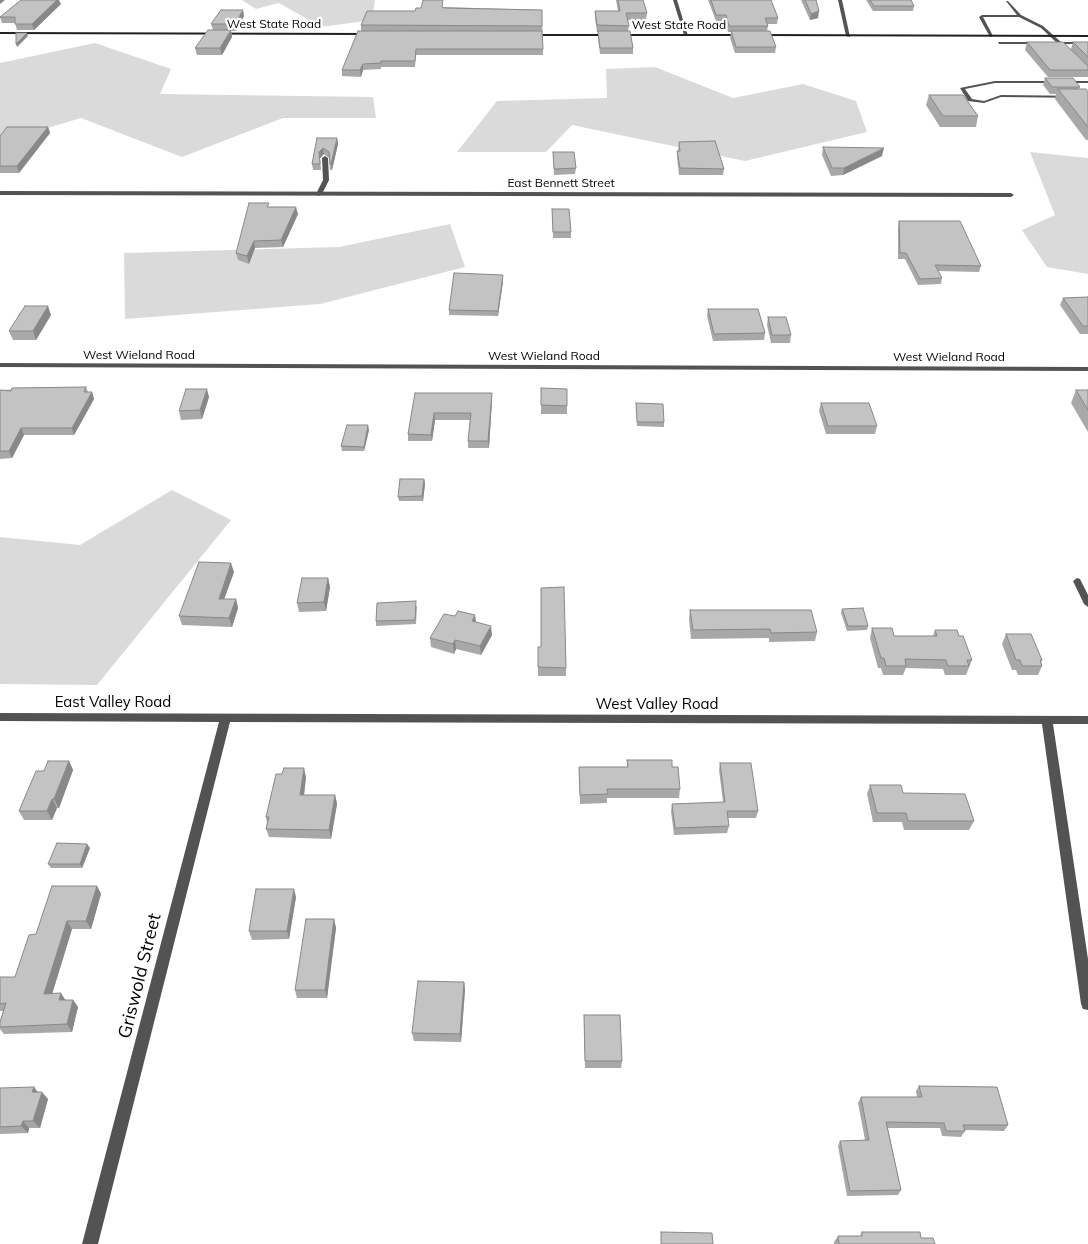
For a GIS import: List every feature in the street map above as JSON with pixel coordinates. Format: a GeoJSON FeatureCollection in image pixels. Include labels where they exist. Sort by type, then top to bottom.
{"type":"FeatureCollection","features":[{"type":"Feature","properties":{"kind":"street"},"geometry":{"type":"LineString","coordinates":[[675,0],[686,35]]}},
{"type":"Feature","properties":{"kind":"street"},"geometry":{"type":"LineString","coordinates":[[840,0],[848,36]]}},
{"type":"Feature","properties":{"kind":"street","name":"West State Road"},"geometry":{"type":"LineString","coordinates":[[0,33],[376,34]]}},
{"type":"Feature","properties":{"kind":"street","name":"West State Road"},"geometry":{"type":"LineString","coordinates":[[526,35],[1088,36]]}},
{"type":"Feature","properties":{"kind":"street","name":"East Bennett Street"},"geometry":{"type":"LineString","coordinates":[[0,193],[1011,195]]}},
{"type":"Feature","properties":{"kind":"street","name":"West Wieland Road"},"geometry":{"type":"LineString","coordinates":[[0,365],[1088,369]]}},
{"type":"Feature","properties":{"kind":"street","name":"East Valley Road"},"geometry":{"type":"LineString","coordinates":[[0,717],[226,717]]}},
{"type":"Feature","properties":{"kind":"street","name":"West Valley Road"},"geometry":{"type":"LineString","coordinates":[[226,717],[1088,720]]}},
{"type":"Feature","properties":{"kind":"street","name":"Griswold Street"},"geometry":{"type":"LineString","coordinates":[[90,1244],[226,717]]}},
{"type":"Feature","properties":{"kind":"street"},"geometry":{"type":"LineString","coordinates":[[1047,720],[1088,1004]]}},
{"type":"Feature","properties":{"kind":"lane"},"geometry":{"type":"LineString","coordinates":[[1007,2],[1020,16],[1042,27],[1053,36],[1072,56]]}},
{"type":"Feature","properties":{"kind":"lane"},"geometry":{"type":"LineString","coordinates":[[991,36],[981,18],[982,16],[1020,16]]}},
{"type":"Feature","properties":{"kind":"lane"},"geometry":{"type":"LineString","coordinates":[[999,43],[1042,43]]}},
{"type":"Feature","properties":{"kind":"lane"},"geometry":{"type":"LineString","coordinates":[[1051,43],[1088,44]]}},
{"type":"Feature","properties":{"kind":"lane"},"geometry":{"type":"LineString","coordinates":[[1088,82],[995,82],[962,88],[970,100],[984,102],[1001,96],[1088,98]]}},
{"type":"Feature","properties":{"kind":"lane"},"geometry":{"type":"LineString","coordinates":[[319,194],[326,180],[325,158]]}},
{"type":"Feature","properties":{"kind":"lane"},"geometry":{"type":"LineString","coordinates":[[1076,581],[1088,604]]}},
{"type":"Feature","properties":{"kind":"shaded area"},"geometry":{"type":"Polygon","coordinates":[[[242,0],[375,0],[372,20],[321,27],[279,3],[256,9],[242,0]]]}},
{"type":"Feature","properties":{"kind":"shaded area"},"geometry":{"type":"Polygon","coordinates":[[[95,43],[171,69],[160,94],[373,97],[376,118],[283,118],[182,157],[81,118],[0,142],[0,63],[95,43]]]}},
{"type":"Feature","properties":{"kind":"shaded area"},"geometry":{"type":"Polygon","coordinates":[[[655,67],[733,98],[803,84],[856,101],[867,132],[745,161],[572,125],[546,152],[457,152],[497,101],[607,98],[606,69],[655,67]]]}},
{"type":"Feature","properties":{"kind":"shaded area"},"geometry":{"type":"Polygon","coordinates":[[[1030,152],[1088,158],[1088,274],[1047,267],[1022,230],[1055,215],[1030,152]]]}},
{"type":"Feature","properties":{"kind":"shaded area"},"geometry":{"type":"Polygon","coordinates":[[[450,224],[465,267],[320,304],[125,319],[124,253],[339,247],[450,224]]]}},
{"type":"Feature","properties":{"kind":"shaded area"},"geometry":{"type":"Polygon","coordinates":[[[172,490],[231,520],[97,685],[0,684],[0,537],[80,545],[172,490]]]}},
{"type":"Feature","properties":{"kind":"building"},"geometry":{"type":"Polygon","coordinates":[[[21,0],[57,0],[32,24],[15,24],[15,17],[0,17],[21,0]]]}},
{"type":"Feature","properties":{"kind":"building"},"geometry":{"type":"Polygon","coordinates":[[[423,0],[443,0],[442,7],[444,8],[542,10],[542,26],[361,25],[367,11],[415,11],[416,8],[421,8],[423,0]]]}},
{"type":"Feature","properties":{"kind":"building"},"geometry":{"type":"Polygon","coordinates":[[[618,0],[643,0],[647,13],[626,13],[629,26],[597,25],[595,11],[620,11],[618,0]]]}},
{"type":"Feature","properties":{"kind":"building"},"geometry":{"type":"Polygon","coordinates":[[[711,0],[771,0],[778,18],[765,18],[768,26],[729,26],[726,15],[716,15],[711,0]]]}},
{"type":"Feature","properties":{"kind":"building"},"geometry":{"type":"Polygon","coordinates":[[[805,0],[816,0],[819,11],[811,14],[805,0]]]}},
{"type":"Feature","properties":{"kind":"building"},"geometry":{"type":"Polygon","coordinates":[[[870,0],[911,0],[914,6],[874,6],[870,0]]]}},
{"type":"Feature","properties":{"kind":"building"},"geometry":{"type":"Polygon","coordinates":[[[221,10],[243,10],[235,24],[211,24],[221,10]]]}},
{"type":"Feature","properties":{"kind":"building"},"geometry":{"type":"Polygon","coordinates":[[[208,30],[231,30],[220,48],[195,48],[208,30]]]}},
{"type":"Feature","properties":{"kind":"building"},"geometry":{"type":"Polygon","coordinates":[[[358,31],[542,31],[543,49],[416,49],[415,61],[381,61],[381,63],[363,64],[360,70],[342,70],[358,31]]]}},
{"type":"Feature","properties":{"kind":"building"},"geometry":{"type":"Polygon","coordinates":[[[598,31],[630,31],[633,48],[600,48],[598,31]]]}},
{"type":"Feature","properties":{"kind":"building"},"geometry":{"type":"Polygon","coordinates":[[[731,31],[770,31],[776,47],[736,47],[731,31]]]}},
{"type":"Feature","properties":{"kind":"building"},"geometry":{"type":"Polygon","coordinates":[[[16,33],[27,33],[16,44],[16,33]]]}},
{"type":"Feature","properties":{"kind":"building"},"geometry":{"type":"Polygon","coordinates":[[[1027,42],[1063,42],[1088,66],[1088,70],[1050,70],[1027,42]]]}},
{"type":"Feature","properties":{"kind":"building"},"geometry":{"type":"Polygon","coordinates":[[[1073,42],[1088,42],[1088,57],[1073,42]]]}},
{"type":"Feature","properties":{"kind":"building"},"geometry":{"type":"Polygon","coordinates":[[[1045,78],[1073,78],[1080,87],[1052,87],[1045,78]]]}},
{"type":"Feature","properties":{"kind":"building"},"geometry":{"type":"Polygon","coordinates":[[[1058,89],[1086,89],[1088,92],[1088,127],[1058,89]]]}},
{"type":"Feature","properties":{"kind":"building"},"geometry":{"type":"Polygon","coordinates":[[[929,95],[963,95],[978,116],[943,116],[929,95]]]}},
{"type":"Feature","properties":{"kind":"building"},"geometry":{"type":"Polygon","coordinates":[[[7,127],[48,127],[17,166],[0,166],[0,136],[7,127]]]}},
{"type":"Feature","properties":{"kind":"building"},"geometry":{"type":"Polygon","coordinates":[[[317,138],[337,138],[331,164],[329,152],[323,148],[319,152],[320,164],[312,164],[317,138]]]}},
{"type":"Feature","properties":{"kind":"building"},"geometry":{"type":"Polygon","coordinates":[[[715,141],[724,169],[680,168],[677,151],[680,151],[679,142],[715,141]]]}},
{"type":"Feature","properties":{"kind":"building"},"geometry":{"type":"Polygon","coordinates":[[[823,147],[884,148],[844,168],[832,168],[823,147]]]}},
{"type":"Feature","properties":{"kind":"building"},"geometry":{"type":"Polygon","coordinates":[[[553,152],[574,152],[576,168],[554,169],[553,152]]]}},
{"type":"Feature","properties":{"kind":"building"},"geometry":{"type":"Polygon","coordinates":[[[249,203],[269,203],[267,207],[296,207],[281,240],[254,241],[247,256],[236,253],[249,203]]]}},
{"type":"Feature","properties":{"kind":"building"},"geometry":{"type":"Polygon","coordinates":[[[552,209],[569,209],[571,232],[553,232],[552,209]]]}},
{"type":"Feature","properties":{"kind":"building"},"geometry":{"type":"Polygon","coordinates":[[[899,221],[960,221],[981,266],[935,265],[942,278],[920,279],[906,253],[900,253],[899,221]]]}},
{"type":"Feature","properties":{"kind":"building"},"geometry":{"type":"Polygon","coordinates":[[[454,273],[503,275],[498,311],[449,310],[454,273]]]}},
{"type":"Feature","properties":{"kind":"building"},"geometry":{"type":"Polygon","coordinates":[[[1088,297],[1088,326],[1083,326],[1063,298],[1088,297]]]}},
{"type":"Feature","properties":{"kind":"building"},"geometry":{"type":"Polygon","coordinates":[[[25,306],[48,306],[33,331],[9,331],[25,306]]]}},
{"type":"Feature","properties":{"kind":"building"},"geometry":{"type":"Polygon","coordinates":[[[708,309],[758,309],[765,333],[714,334],[708,309]]]}},
{"type":"Feature","properties":{"kind":"building"},"geometry":{"type":"Polygon","coordinates":[[[768,317],[786,317],[791,335],[772,335],[768,317]]]}},
{"type":"Feature","properties":{"kind":"building"},"geometry":{"type":"Polygon","coordinates":[[[86,387],[84,392],[92,392],[72,428],[21,428],[9,451],[0,451],[0,390],[11,391],[12,388],[86,387]]]}},
{"type":"Feature","properties":{"kind":"building"},"geometry":{"type":"Polygon","coordinates":[[[541,388],[567,389],[567,406],[541,405],[541,388]]]}},
{"type":"Feature","properties":{"kind":"building"},"geometry":{"type":"Polygon","coordinates":[[[186,389],[207,389],[200,410],[179,411],[186,389]]]}},
{"type":"Feature","properties":{"kind":"building"},"geometry":{"type":"Polygon","coordinates":[[[1076,390],[1088,390],[1088,410],[1076,390]]]}},
{"type":"Feature","properties":{"kind":"building"},"geometry":{"type":"Polygon","coordinates":[[[415,393],[492,393],[488,441],[468,441],[471,413],[434,413],[431,435],[408,434],[415,393]]]}},
{"type":"Feature","properties":{"kind":"building"},"geometry":{"type":"Polygon","coordinates":[[[636,403],[663,404],[664,422],[637,422],[636,403]]]}},
{"type":"Feature","properties":{"kind":"building"},"geometry":{"type":"Polygon","coordinates":[[[821,403],[869,403],[877,426],[828,426],[821,403]]]}},
{"type":"Feature","properties":{"kind":"building"},"geometry":{"type":"Polygon","coordinates":[[[347,425],[368,425],[364,447],[341,446],[347,425]]]}},
{"type":"Feature","properties":{"kind":"building"},"geometry":{"type":"Polygon","coordinates":[[[400,479],[424,479],[422,496],[398,497],[400,479]]]}},
{"type":"Feature","properties":{"kind":"building"},"geometry":{"type":"Polygon","coordinates":[[[199,562],[231,563],[219,599],[236,599],[229,618],[179,616],[199,562]]]}},
{"type":"Feature","properties":{"kind":"building"},"geometry":{"type":"Polygon","coordinates":[[[302,578],[328,578],[324,602],[297,603],[302,578]]]}},
{"type":"Feature","properties":{"kind":"building"},"geometry":{"type":"Polygon","coordinates":[[[564,587],[566,668],[538,667],[538,647],[541,647],[541,588],[564,587]]]}},
{"type":"Feature","properties":{"kind":"building"},"geometry":{"type":"Polygon","coordinates":[[[416,601],[415,620],[376,621],[377,603],[416,601]]]}},
{"type":"Feature","properties":{"kind":"building"},"geometry":{"type":"Polygon","coordinates":[[[863,608],[868,626],[848,626],[842,609],[863,608]]]}},
{"type":"Feature","properties":{"kind":"building"},"geometry":{"type":"Polygon","coordinates":[[[690,610],[811,610],[817,632],[771,633],[770,629],[693,630],[690,610]]]}},
{"type":"Feature","properties":{"kind":"building"},"geometry":{"type":"Polygon","coordinates":[[[458,611],[475,615],[472,621],[491,626],[480,646],[455,640],[453,644],[430,638],[444,614],[455,616],[458,611]]]}},
{"type":"Feature","properties":{"kind":"building"},"geometry":{"type":"Polygon","coordinates":[[[872,628],[892,628],[894,636],[937,636],[935,630],[957,630],[959,636],[963,636],[972,660],[967,660],[969,666],[948,666],[946,660],[905,659],[906,666],[886,666],[884,658],[881,658],[872,628]]]}},
{"type":"Feature","properties":{"kind":"building"},"geometry":{"type":"Polygon","coordinates":[[[1006,634],[1031,634],[1042,660],[1040,660],[1042,666],[1022,666],[1020,660],[1016,660],[1006,634]]]}},
{"type":"Feature","properties":{"kind":"building"},"geometry":{"type":"Polygon","coordinates":[[[627,760],[672,760],[672,767],[678,767],[680,789],[607,789],[608,794],[580,795],[579,767],[628,767],[627,760]]]}},
{"type":"Feature","properties":{"kind":"building"},"geometry":{"type":"Polygon","coordinates":[[[48,761],[69,761],[54,799],[52,799],[47,811],[19,811],[36,771],[44,771],[48,761]]]}},
{"type":"Feature","properties":{"kind":"building"},"geometry":{"type":"Polygon","coordinates":[[[720,763],[751,763],[758,811],[727,811],[729,826],[675,828],[672,804],[725,802],[720,763]]]}},
{"type":"Feature","properties":{"kind":"building"},"geometry":{"type":"Polygon","coordinates":[[[284,768],[304,768],[300,795],[335,795],[329,830],[266,829],[269,817],[266,817],[276,774],[282,774],[284,768]]]}},
{"type":"Feature","properties":{"kind":"building"},"geometry":{"type":"Polygon","coordinates":[[[870,785],[901,785],[903,793],[965,794],[974,821],[908,821],[906,813],[877,813],[870,785]]]}},
{"type":"Feature","properties":{"kind":"building"},"geometry":{"type":"Polygon","coordinates":[[[57,843],[87,844],[80,864],[48,864],[57,843]]]}},
{"type":"Feature","properties":{"kind":"building"},"geometry":{"type":"Polygon","coordinates":[[[52,886],[97,886],[86,921],[67,921],[44,994],[61,993],[59,1000],[73,1000],[67,1024],[0,1027],[6,1003],[0,1004],[0,977],[15,977],[29,935],[36,934],[52,886]]]}},
{"type":"Feature","properties":{"kind":"building"},"geometry":{"type":"Polygon","coordinates":[[[256,889],[294,889],[287,931],[249,931],[256,889]]]}},
{"type":"Feature","properties":{"kind":"building"},"geometry":{"type":"Polygon","coordinates":[[[306,919],[334,919],[325,990],[295,990],[306,919]]]}},
{"type":"Feature","properties":{"kind":"building"},"geometry":{"type":"Polygon","coordinates":[[[418,981],[464,982],[460,1034],[412,1033],[418,981]]]}},
{"type":"Feature","properties":{"kind":"building"},"geometry":{"type":"Polygon","coordinates":[[[584,1015],[620,1015],[622,1061],[585,1061],[584,1015]]]}},
{"type":"Feature","properties":{"kind":"building"},"geometry":{"type":"Polygon","coordinates":[[[919,1086],[997,1087],[1008,1125],[963,1125],[965,1131],[946,1131],[944,1123],[886,1122],[901,1190],[850,1191],[840,1141],[869,1140],[861,1097],[922,1097],[919,1086]]]}},
{"type":"Feature","properties":{"kind":"building"},"geometry":{"type":"Polygon","coordinates":[[[34,1087],[32,1092],[42,1092],[33,1121],[23,1121],[21,1126],[0,1127],[0,1088],[34,1087]]]}},
{"type":"Feature","properties":{"kind":"building"},"geometry":{"type":"Polygon","coordinates":[[[661,1232],[712,1233],[713,1244],[661,1244],[661,1232]]]}},
{"type":"Feature","properties":{"kind":"building"},"geometry":{"type":"Polygon","coordinates":[[[862,1232],[920,1232],[921,1238],[933,1238],[935,1244],[839,1244],[838,1236],[862,1236],[862,1232]]]}}]}
